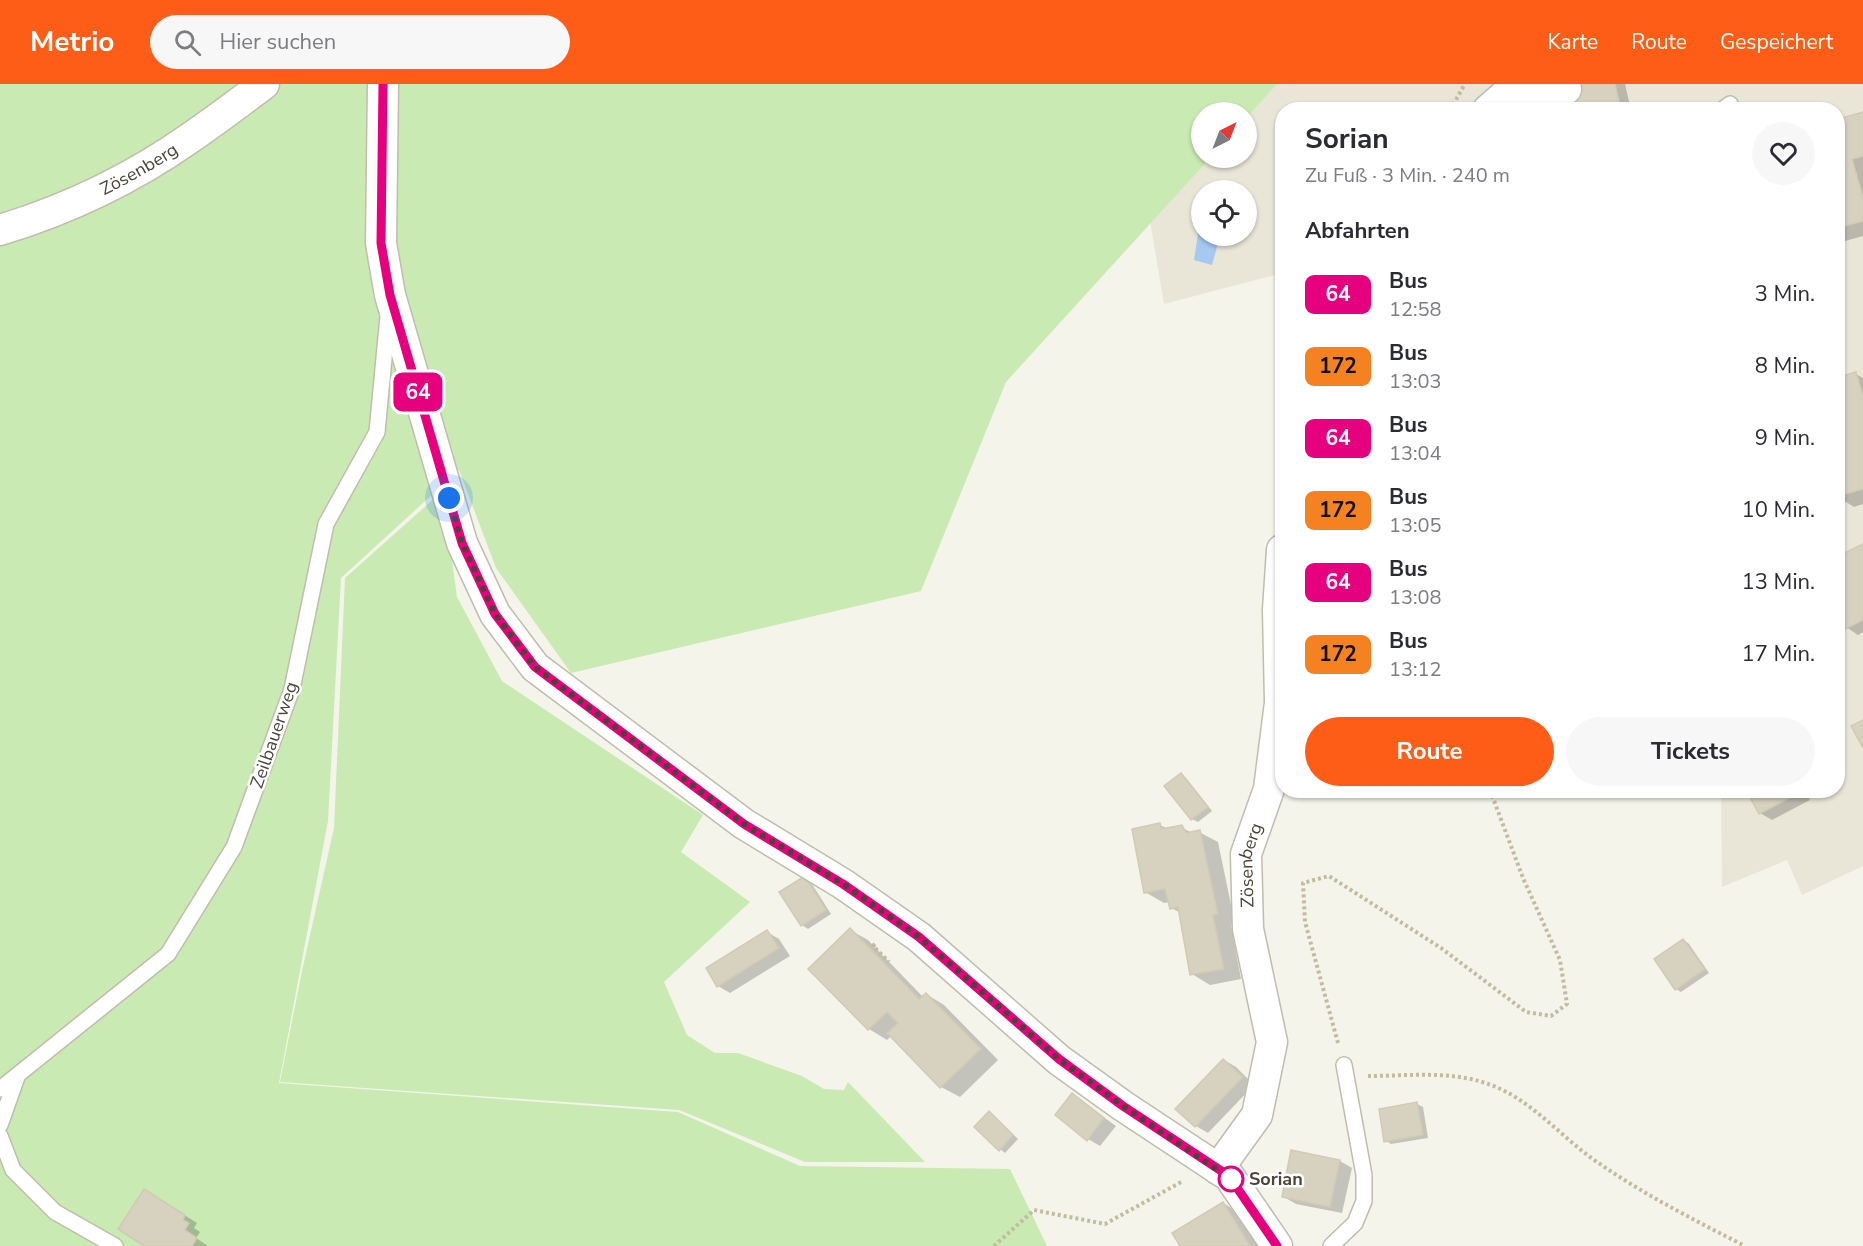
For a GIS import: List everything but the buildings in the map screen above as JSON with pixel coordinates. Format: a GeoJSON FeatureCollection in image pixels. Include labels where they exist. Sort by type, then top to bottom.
{"type":"FeatureCollection","features":[{"type":"Feature","properties":{"kind":"street","name":"Zösenberg"},"geometry":{"type":"LineString","coordinates":[[0,230],[37,219],[117,182],[188,140],[264,84]]}},
{"type":"Feature","properties":{"kind":"street"},"geometry":{"type":"LineString","coordinates":[[383,84],[381,243],[390,295],[462,543],[495,614],[535,667],[744,824],[843,884],[919,937],[1059,1059],[1123,1106],[1229,1176],[1277,1246]]}},
{"type":"Feature","properties":{"kind":"street"},"geometry":{"type":"LineString","coordinates":[[1497,102],[1504,96],[1566,90]]}},
{"type":"Feature","properties":{"kind":"street","name":"Zösenberg"},"geometry":{"type":"LineString","coordinates":[[1215,1167],[1257,1115],[1272,1042],[1248,929],[1246,854],[1269,789],[1275,742]]}},
{"type":"Feature","properties":{"kind":"lane","name":"Zeilbauerweg"},"geometry":{"type":"LineString","coordinates":[[0,1089],[168,954],[234,847],[292,689],[326,524],[377,432],[390,295]]}},
{"type":"Feature","properties":{"kind":"lane"},"geometry":{"type":"LineString","coordinates":[[1331,1246],[1355,1223],[1364,1201],[1364,1175],[1346,1071]]}},
{"type":"Feature","properties":{"kind":"lane"},"geometry":{"type":"LineString","coordinates":[[0,1125],[17,1077]]}},
{"type":"Feature","properties":{"kind":"lane"},"geometry":{"type":"LineString","coordinates":[[0,1136],[13,1170],[55,1212],[116,1246]]}},
{"type":"Feature","properties":{"kind":"path"},"geometry":{"type":"LineString","coordinates":[[1455,102],[1465,84]]}},
{"type":"Feature","properties":{"kind":"path"},"geometry":{"type":"LineString","coordinates":[[1493,798],[1523,878],[1560,960],[1567,1004],[1551,1016],[1526,1012],[1441,948],[1329,876],[1303,883],[1305,922],[1346,1071],[1441,1075],[1471,1079],[1492,1085],[1520,1101],[1589,1156],[1617,1175],[1705,1226],[1745,1246]]}},
{"type":"Feature","properties":{"kind":"path"},"geometry":{"type":"LineString","coordinates":[[994,1246],[1034,1210],[1105,1224],[1215,1167]]}},
{"type":"Feature","properties":{"kind":"shaded area"},"geometry":{"type":"Polygon","coordinates":[[[1177,84],[1863,84],[1863,866],[1802,895],[1787,860],[1722,887],[1721,798],[1845,798],[1845,102],[1275,102],[1275,275],[1164,304],[1129,96],[1177,84]]]}},
{"type":"Feature","properties":{"kind":"green space"},"geometry":{"type":"Polygon","coordinates":[[[0,84],[1277,84],[1257,106],[1257,102],[1191,102],[1191,168],[1201,168],[1006,382],[921,591],[571,673],[496,568],[459,470],[341,578],[328,821],[279,1083],[678,1112],[800,1166],[1010,1169],[1047,1246],[0,1246],[0,84]]]}},
{"type":"Feature","properties":{"kind":"green space"},"geometry":{"type":"Polygon","coordinates":[[[437,496],[449,539],[457,597],[502,681],[703,815],[681,852],[750,902],[664,982],[687,1035],[715,1053],[738,1053],[802,1076],[824,1089],[844,1090],[848,1082],[925,1162],[805,1162],[679,1110],[280,1082],[334,828],[345,578],[437,496]]]}},
{"type":"Feature","properties":{"kind":"water"},"geometry":{"type":"Polygon","coordinates":[[[1196,246],[1217,246],[1212,265],[1194,260],[1196,246]]]}},
{"type":"Feature","properties":{"kind":"bus line","name":"64"},"geometry":{"type":"LineString","coordinates":[[383,84],[381,243],[390,295],[462,543],[495,614],[535,667],[686,778],[744,824],[843,884],[919,937],[1059,1059],[1123,1106],[1229,1176],[1277,1246]]}},
{"type":"Feature","properties":{"kind":"place","name":"Sorian"},"geometry":{"type":"Point","coordinates":[1231,1179]}},
{"type":"Feature","properties":{"kind":"route"},"geometry":{"type":"LineString","coordinates":[[449,498],[462,543],[495,614],[535,667],[686,778],[744,824],[843,884],[919,937],[1059,1059],[1123,1106],[1231,1179]]}}]}
